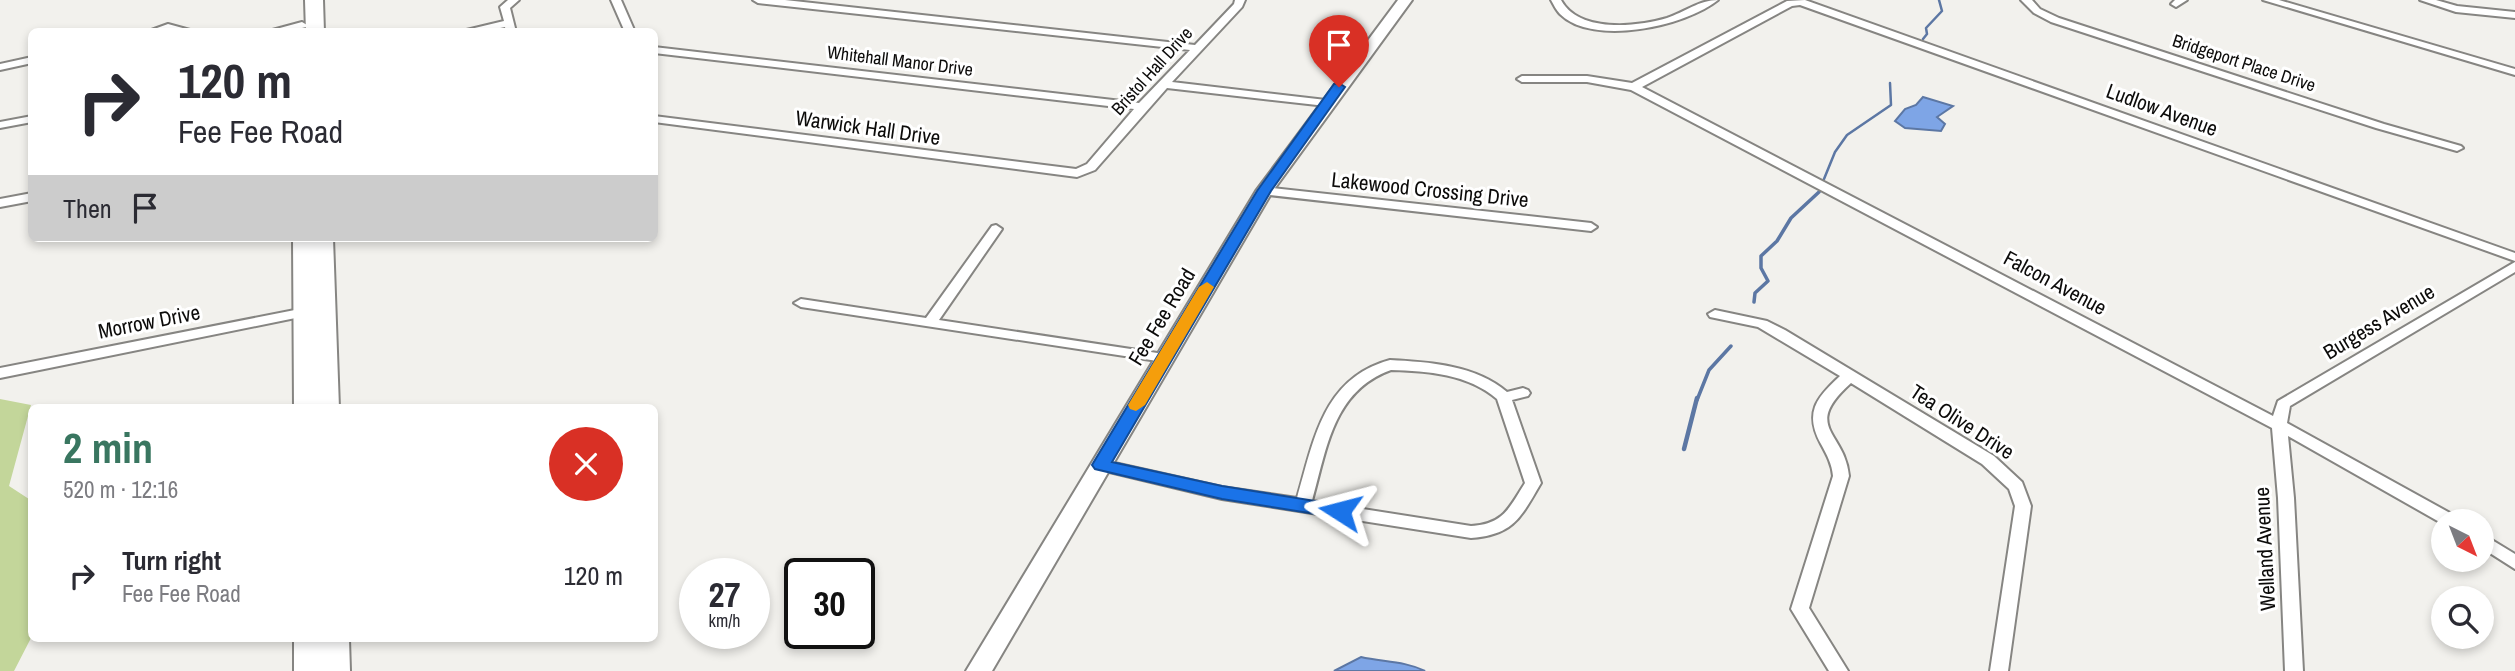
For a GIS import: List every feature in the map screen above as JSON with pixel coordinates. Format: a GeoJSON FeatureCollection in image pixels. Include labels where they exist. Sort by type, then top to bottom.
{"type":"FeatureCollection","features":[{"type":"Feature","properties":{"kind":"highway"},"geometry":{"type":"LineString","coordinates":[[301,0],[306,28]]}},
{"type":"Feature","properties":{"kind":"highway"},"geometry":{"type":"LineString","coordinates":[[306,28],[314,0]]}},
{"type":"Feature","properties":{"kind":"highway"},"geometry":{"type":"LineString","coordinates":[[304,242],[307,404]]}},
{"type":"Feature","properties":{"kind":"highway"},"geometry":{"type":"LineString","coordinates":[[321,242],[326,404]]}},
{"type":"Feature","properties":{"kind":"highway"},"geometry":{"type":"LineString","coordinates":[[310,642],[310,671]]}},
{"type":"Feature","properties":{"kind":"highway"},"geometry":{"type":"LineString","coordinates":[[333,642],[334,671]]}},
{"type":"Feature","properties":{"kind":"street"},"geometry":{"type":"LineString","coordinates":[[616,0],[628,28]]}},
{"type":"Feature","properties":{"kind":"street"},"geometry":{"type":"LineString","coordinates":[[758,0],[1196,48]]}},
{"type":"Feature","properties":{"kind":"street","name":"Bristol Hall Drive"},"geometry":{"type":"LineString","coordinates":[[1074,173],[1076,180],[1093,178],[1090,168],[1142,107],[1239,5],[1240,0]]}},
{"type":"Feature","properties":{"kind":"street","name":"Fee Fee Road"},"geometry":{"type":"LineString","coordinates":[[979,671],[1264,191],[1326,103],[1405,0]]}},
{"type":"Feature","properties":{"kind":"street"},"geometry":{"type":"LineString","coordinates":[[1556,0],[1563,13],[1592,25],[1622,27],[1661,22],[1713,0]]}},
{"type":"Feature","properties":{"kind":"street","name":"Bridgeport Place Drive"},"geometry":{"type":"LineString","coordinates":[[2026,0],[2037,11],[2054,20],[2380,126],[2457,148]]}},
{"type":"Feature","properties":{"kind":"street"},"geometry":{"type":"LineString","coordinates":[[2268,0],[2515,72]]}},
{"type":"Feature","properties":{"kind":"street"},"geometry":{"type":"LineString","coordinates":[[2425,0],[2456,9],[2515,15]]}},
{"type":"Feature","properties":{"kind":"street"},"geometry":{"type":"LineString","coordinates":[[510,27],[505,7],[511,1]]}},
{"type":"Feature","properties":{"kind":"street"},"geometry":{"type":"LineString","coordinates":[[1634,87],[1796,2]]}},
{"type":"Feature","properties":{"kind":"street","name":"Ludlow Avenue"},"geometry":{"type":"LineString","coordinates":[[1796,2],[2515,257]]}},
{"type":"Feature","properties":{"kind":"street","name":"Whitehall Manor Drive"},"geometry":{"type":"LineString","coordinates":[[658,50],[1142,107]]}},
{"type":"Feature","properties":{"kind":"street"},"geometry":{"type":"LineString","coordinates":[[0,67],[28,61]]}},
{"type":"Feature","properties":{"kind":"street","name":"Falcon Avenue"},"geometry":{"type":"LineString","coordinates":[[1522,79],[1587,79],[1634,87],[2279,425],[2432,509]]}},
{"type":"Feature","properties":{"kind":"street"},"geometry":{"type":"LineString","coordinates":[[1164,83],[1326,103]]}},
{"type":"Feature","properties":{"kind":"street"},"geometry":{"type":"LineString","coordinates":[[0,125],[28,120]]}},
{"type":"Feature","properties":{"kind":"street","name":"Warwick Hall Drive"},"geometry":{"type":"LineString","coordinates":[[658,120],[1074,173]]}},
{"type":"Feature","properties":{"kind":"street","name":"Lakewood Crossing Drive"},"geometry":{"type":"LineString","coordinates":[[1264,191],[1591,227]]}},
{"type":"Feature","properties":{"kind":"street"},"geometry":{"type":"LineString","coordinates":[[0,203],[28,198]]}},
{"type":"Feature","properties":{"kind":"street"},"geometry":{"type":"LineString","coordinates":[[930,322],[996,229]]}},
{"type":"Feature","properties":{"kind":"street","name":"Burgess Avenue"},"geometry":{"type":"LineString","coordinates":[[2279,425],[2283,404],[2515,266]]}},
{"type":"Feature","properties":{"kind":"street"},"geometry":{"type":"LineString","coordinates":[[801,303],[1164,358]]}},
{"type":"Feature","properties":{"kind":"street","name":"Morrow Drive"},"geometry":{"type":"LineString","coordinates":[[0,373],[305,312]]}},
{"type":"Feature","properties":{"kind":"street","name":"Tea Olive Drive"},"geometry":{"type":"LineString","coordinates":[[1715,314],[1762,324],[1971,448],[2003,471],[2016,486],[2022,506],[1999,671]]}},
{"type":"Feature","properties":{"kind":"street"},"geometry":{"type":"LineString","coordinates":[[1101,465],[1222,493],[1471,532],[1501,526],[1520,506],[1532,483],[1504,397],[1497,389],[1475,377],[1390,365],[1368,371],[1349,387],[1330,415],[1303,505]]}},
{"type":"Feature","properties":{"kind":"street"},"geometry":{"type":"LineString","coordinates":[[1839,671],[1800,609],[1841,476],[1841,466],[1817,423],[1818,412],[1829,394],[1849,376]]}},
{"type":"Feature","properties":{"kind":"street"},"geometry":{"type":"LineString","coordinates":[[1504,397],[1523,393]]}},
{"type":"Feature","properties":{"kind":"street","name":"Welland Avenue"},"geometry":{"type":"LineString","coordinates":[[2279,425],[2286,498],[2294,671]]}},
{"type":"Feature","properties":{"kind":"street"},"geometry":{"type":"LineString","coordinates":[[2494,548],[2515,563]]}},
{"type":"Feature","properties":{"kind":"green space"},"geometry":{"type":"Polygon","coordinates":[[[0,399],[28,404],[28,416],[9,486],[28,498],[29,642],[14,671],[0,671],[0,399]]]}},
{"type":"Feature","properties":{"kind":"water"},"geometry":{"type":"Polygon","coordinates":[[[1923,97],[1953,106],[1937,117],[1945,124],[1941,131],[1905,128],[1895,121],[1905,109],[1916,105],[1923,97]]]}},
{"type":"Feature","properties":{"kind":"water"},"geometry":{"type":"Polygon","coordinates":[[[1361,657],[1402,663],[1425,671],[1334,671],[1361,657]]]}},
{"type":"Feature","properties":{"kind":"waterway"},"geometry":{"type":"LineString","coordinates":[[1923,39],[1927,34],[1926,28],[1942,11],[1939,0]]}},
{"type":"Feature","properties":{"kind":"waterway"},"geometry":{"type":"LineString","coordinates":[[1824,179],[1835,152],[1847,135],[1891,105],[1890,83]]}},
{"type":"Feature","properties":{"kind":"waterway"},"geometry":{"type":"LineString","coordinates":[[1754,302],[1755,293],[1768,281],[1761,268],[1761,256],[1777,241],[1791,218],[1819,192]]}},
{"type":"Feature","properties":{"kind":"waterway"},"geometry":{"type":"LineString","coordinates":[[1697,400],[1709,370],[1731,346]]}},
{"type":"Feature","properties":{"kind":"waterway"},"geometry":{"type":"LineString","coordinates":[[1684,449],[1697,398]]}},
{"type":"Feature","properties":{"kind":"slow traffic"},"geometry":{"type":"LineString","coordinates":[[1136,405],[1207,287]]}},
{"type":"Feature","properties":{"kind":"route"},"geometry":{"type":"LineString","coordinates":[[1339,87],[1264,191],[1101,465],[1222,493],[1340,511]]}}]}
